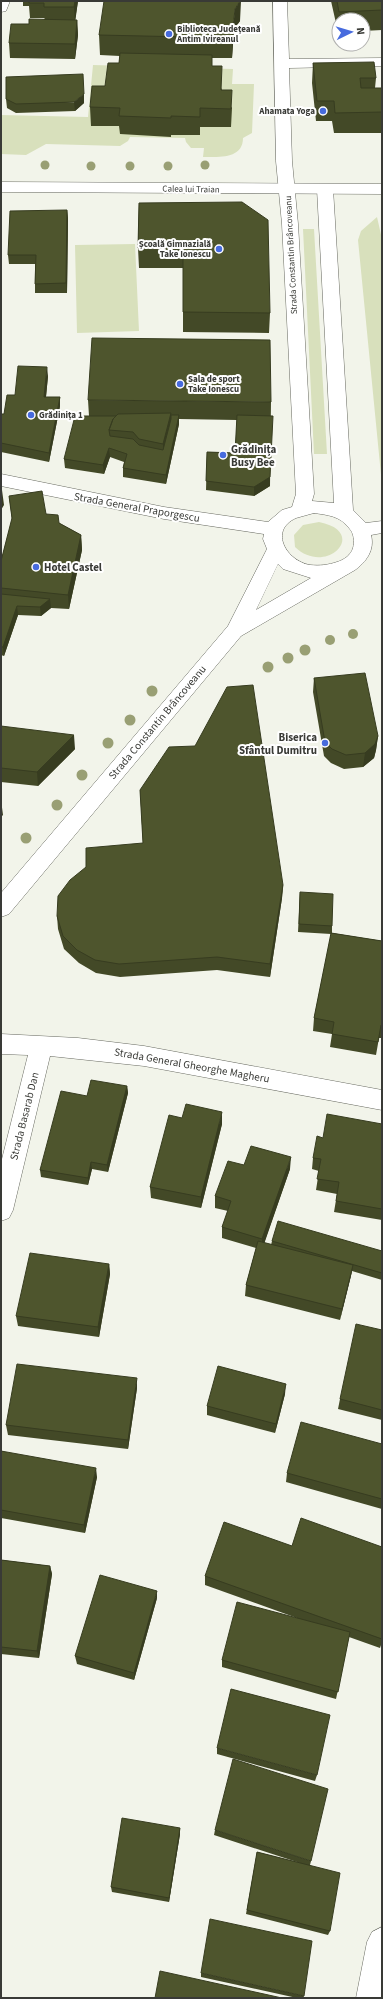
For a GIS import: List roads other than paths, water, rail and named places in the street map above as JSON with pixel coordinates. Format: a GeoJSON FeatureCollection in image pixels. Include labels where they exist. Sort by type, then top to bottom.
{"type":"FeatureCollection","features":[{"type":"Feature","properties":{"kind":"street"},"geometry":{"type":"LineString","coordinates":[[1,8],[3,1]]}},
{"type":"Feature","properties":{"kind":"street","name":"Strada Constantin Brâncoveanu"},"geometry":{"type":"LineString","coordinates":[[280,1],[284,161],[288,190],[306,494],[301,509]]}},
{"type":"Feature","properties":{"kind":"street"},"geometry":{"type":"LineString","coordinates":[[281,64],[382,62]]}},
{"type":"Feature","properties":{"kind":"street","name":"Calea lui Traian"},"geometry":{"type":"LineString","coordinates":[[1,187],[288,190],[382,189]]}},
{"type":"Feature","properties":{"kind":"street"},"geometry":{"type":"LineString","coordinates":[[325,190],[344,513]]}},
{"type":"Feature","properties":{"kind":"street","name":"Strada General Praporgescu"},"geometry":{"type":"LineString","coordinates":[[1,480],[141,508],[273,529]]}},
{"type":"Feature","properties":{"kind":"street"},"geometry":{"type":"LineString","coordinates":[[327,508],[344,513],[354,520],[362,530],[364,541],[362,552],[353,562],[341,569],[326,572],[309,572],[294,568],[283,560],[275,550],[272,540],[273,529],[280,520],[289,514],[301,509],[327,508]]}},
{"type":"Feature","properties":{"kind":"street"},"geometry":{"type":"LineString","coordinates":[[362,530],[382,528]]}},
{"type":"Feature","properties":{"kind":"street"},"geometry":{"type":"LineString","coordinates":[[234,631],[260,584],[275,550]]}},
{"type":"Feature","properties":{"kind":"street","name":"Strada Constantin Brâncoveanu"},"geometry":{"type":"LineString","coordinates":[[1,908],[234,631],[341,569]]}},
{"type":"Feature","properties":{"kind":"street","name":"Strada General Gheorghe Magheru"},"geometry":{"type":"LineString","coordinates":[[1,1044],[42,1045],[144,1056],[382,1100]]}},
{"type":"Feature","properties":{"kind":"street","name":"Strada Basarab Dan"},"geometry":{"type":"LineString","coordinates":[[1,1210],[42,1045]]}},
{"type":"Feature","properties":{"kind":"street"},"geometry":{"type":"LineString","coordinates":[[371,1998],[382,1942]]}},
{"type":"Feature","properties":{"kind":"place","name":"Biblioteca Județeană Antim Ivireanul"},"geometry":{"type":"Point","coordinates":[169,34]}},
{"type":"Feature","properties":{"kind":"place","name":"Ahamata Yoga"},"geometry":{"type":"Point","coordinates":[323,111]}},
{"type":"Feature","properties":{"kind":"place","name":"Școală Gimnazială Take Ionescu"},"geometry":{"type":"Point","coordinates":[219,249]}},
{"type":"Feature","properties":{"kind":"place","name":"Sala de sport Take Ionescu"},"geometry":{"type":"Point","coordinates":[180,384]}},
{"type":"Feature","properties":{"kind":"place","name":"Grădinița 1"},"geometry":{"type":"Point","coordinates":[31,415]}},
{"type":"Feature","properties":{"kind":"place","name":"Grădinița Busy Bee"},"geometry":{"type":"Point","coordinates":[223,455]}},
{"type":"Feature","properties":{"kind":"place","name":"Hotel Castel"},"geometry":{"type":"Point","coordinates":[36,567]}},
{"type":"Feature","properties":{"kind":"place","name":"Biserica Sfântul Dumitru"},"geometry":{"type":"Point","coordinates":[325,743]}}]}
